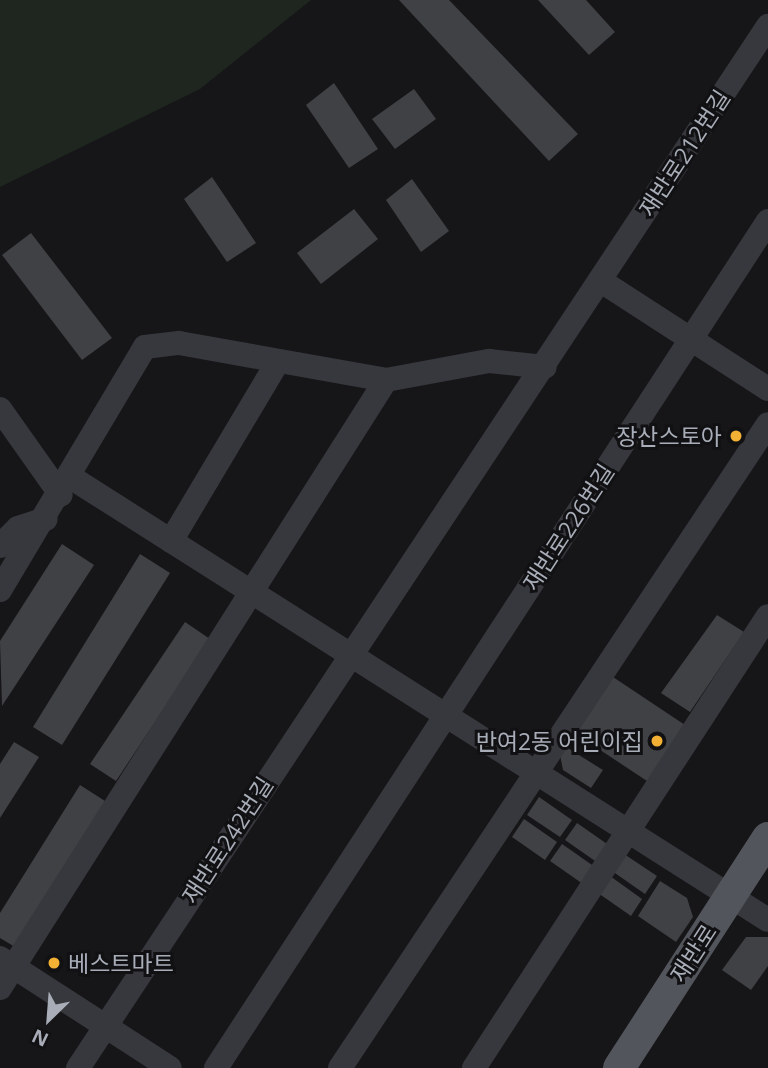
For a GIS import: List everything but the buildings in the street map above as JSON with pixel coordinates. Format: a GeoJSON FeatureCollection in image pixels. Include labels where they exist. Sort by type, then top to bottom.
{"type":"FeatureCollection","features":[{"type":"Feature","properties":{"kind":"main road","name":"재반로"},"geometry":{"type":"LineString","coordinates":[[619,1068],[768,838]]}},
{"type":"Feature","properties":{"kind":"street","name":"재반로212번길"},"geometry":{"type":"LineString","coordinates":[[601,281],[768,26]]}},
{"type":"Feature","properties":{"kind":"street"},"geometry":{"type":"LineString","coordinates":[[692,340],[768,221]]}},
{"type":"Feature","properties":{"kind":"street"},"geometry":{"type":"LineString","coordinates":[[349,654],[601,281],[768,389]]}},
{"type":"Feature","properties":{"kind":"street","name":"재반로226번길"},"geometry":{"type":"LineString","coordinates":[[445,715],[692,340]]}},
{"type":"Feature","properties":{"kind":"street"},"geometry":{"type":"LineString","coordinates":[[0,590],[66,487],[145,347],[179,343],[276,365],[386,380],[489,361],[545,367]]}},
{"type":"Feature","properties":{"kind":"street"},"geometry":{"type":"LineString","coordinates":[[171,541],[276,365]]}},
{"type":"Feature","properties":{"kind":"street"},"geometry":{"type":"LineString","coordinates":[[0,988],[7,962],[253,593],[386,380]]}},
{"type":"Feature","properties":{"kind":"street"},"geometry":{"type":"LineString","coordinates":[[0,408],[66,487],[171,541],[768,920]]}},
{"type":"Feature","properties":{"kind":"street"},"geometry":{"type":"LineString","coordinates":[[340,1068],[534,771],[768,424]]}},
{"type":"Feature","properties":{"kind":"street"},"geometry":{"type":"LineString","coordinates":[[0,547],[18,528],[46,519]]}},
{"type":"Feature","properties":{"kind":"street"},"geometry":{"type":"LineString","coordinates":[[474,1068],[768,616]]}},
{"type":"Feature","properties":{"kind":"street","name":"재반로242번길"},"geometry":{"type":"LineString","coordinates":[[78,1068],[349,654]]}},
{"type":"Feature","properties":{"kind":"street"},"geometry":{"type":"LineString","coordinates":[[216,1068],[445,715]]}},
{"type":"Feature","properties":{"kind":"street"},"geometry":{"type":"LineString","coordinates":[[7,962],[170,1068]]}},
{"type":"Feature","properties":{"kind":"shaded area"},"geometry":{"type":"Polygon","coordinates":[[[0,0],[311,0],[200,89],[0,187],[0,0]]]}},
{"type":"Feature","properties":{"kind":"place","name":"장산스토아"},"geometry":{"type":"Point","coordinates":[736,436]}},
{"type":"Feature","properties":{"kind":"place","name":"반여2동 어린이집"},"geometry":{"type":"Point","coordinates":[657,741]}},
{"type":"Feature","properties":{"kind":"place","name":"베스트마트"},"geometry":{"type":"Point","coordinates":[54,963]}}]}
